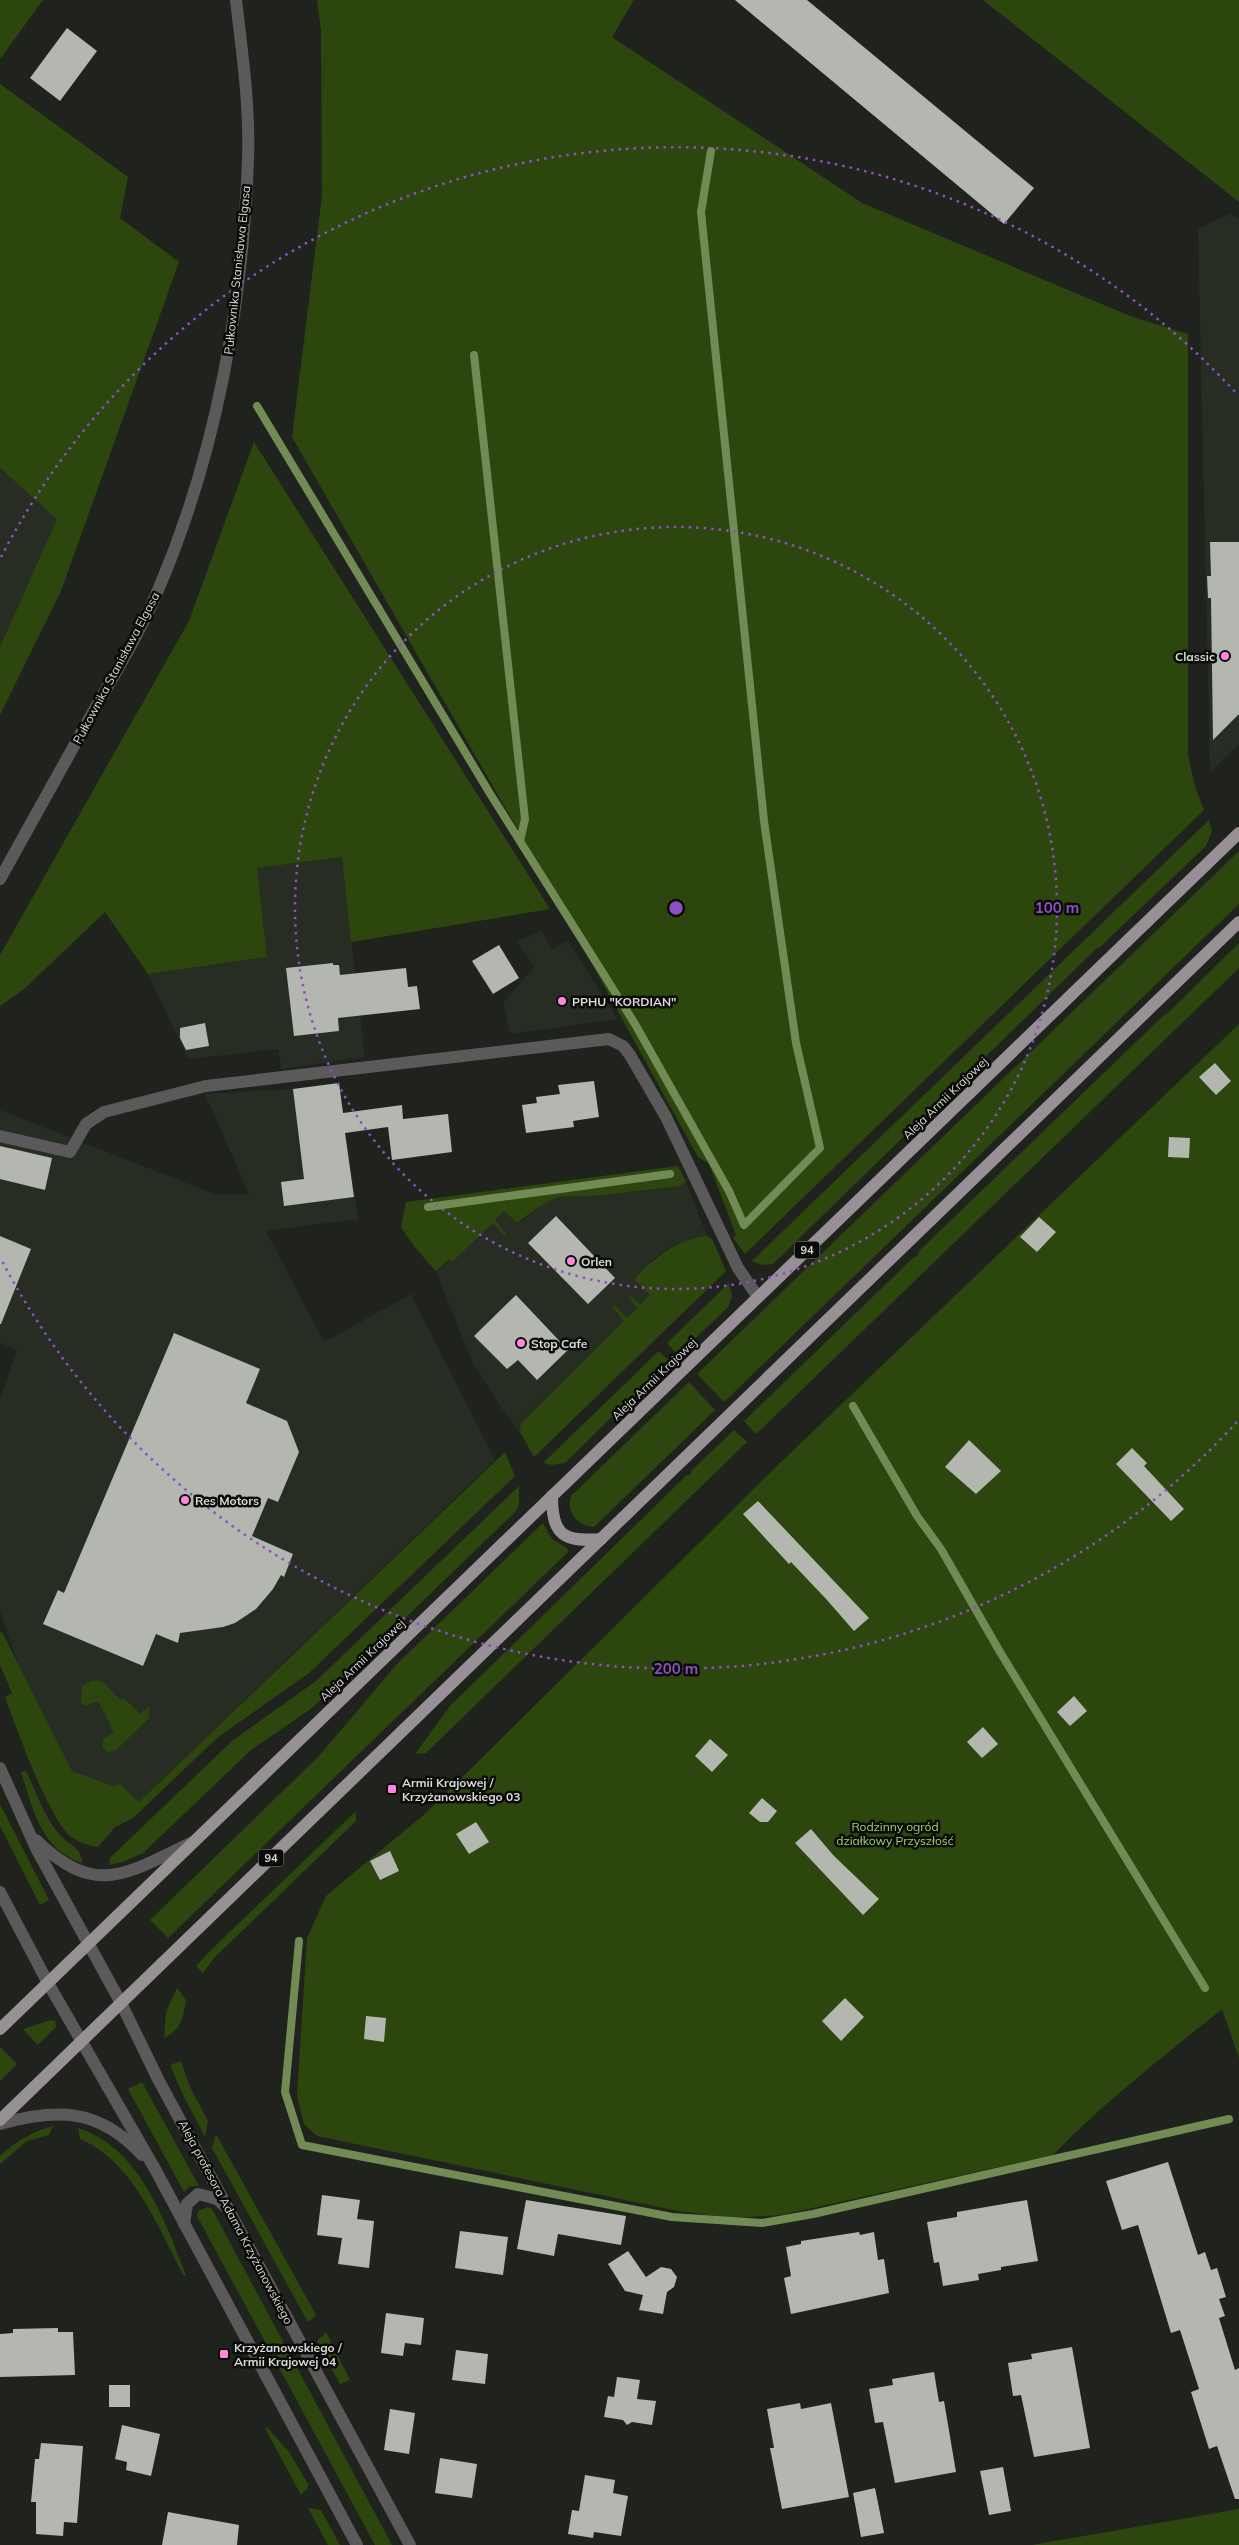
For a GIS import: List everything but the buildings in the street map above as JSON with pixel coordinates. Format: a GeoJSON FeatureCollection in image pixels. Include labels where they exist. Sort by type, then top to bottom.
{"type":"FeatureCollection","features":[{"type":"Feature","properties":{"kind":"main road","name":"Aleja Armii Krajowej"},"geometry":{"type":"LineString","coordinates":[[0,2029],[1239,833]]}},
{"type":"Feature","properties":{"kind":"main road","name":"94"},"geometry":{"type":"LineString","coordinates":[[0,2120],[1239,922]]}},
{"type":"Feature","properties":{"kind":"main road"},"geometry":{"type":"LineString","coordinates":[[552,1496],[554,1522],[561,1533],[578,1541],[601,1539]]}},
{"type":"Feature","properties":{"kind":"street","name":"Pułkownika Stanisława Elgasa"},"geometry":{"type":"LineString","coordinates":[[0,879],[135,636],[161,584],[194,491],[226,367],[239,275],[248,158],[246,83],[236,0]]}},
{"type":"Feature","properties":{"kind":"street"},"geometry":{"type":"LineString","coordinates":[[0,1136],[70,1152],[86,1124],[104,1112],[206,1086],[609,1039],[617,1042],[626,1050],[666,1117],[734,1260],[758,1297]]}},
{"type":"Feature","properties":{"kind":"street"},"geometry":{"type":"LineString","coordinates":[[0,1768],[30,1834],[121,2004]]}},
{"type":"Feature","properties":{"kind":"street"},"geometry":{"type":"LineString","coordinates":[[30,1834],[67,1866],[83,1873],[98,1876],[116,1876],[195,1841]]}},
{"type":"Feature","properties":{"kind":"street"},"geometry":{"type":"LineString","coordinates":[[0,1892],[48,1983],[155,2169],[357,2545]]}},
{"type":"Feature","properties":{"kind":"street","name":"Aleja profesora Adama Krzyżanowskiego"},"geometry":{"type":"LineString","coordinates":[[121,2004],[410,2545]]}},
{"type":"Feature","properties":{"kind":"street"},"geometry":{"type":"LineString","coordinates":[[0,2124],[34,2115],[49,2114],[66,2114],[90,2119],[128,2140],[155,2169]]}},
{"type":"Feature","properties":{"kind":"street"},"geometry":{"type":"LineString","coordinates":[[184,2225],[187,2204],[198,2194],[217,2199],[230,2211]]}},
{"type":"Feature","properties":{"kind":"shaded area"},"geometry":{"type":"Polygon","coordinates":[[[1231,213],[1239,219],[1239,744],[1210,772],[1198,229],[1231,213]]]}},
{"type":"Feature","properties":{"kind":"shaded area"},"geometry":{"type":"Polygon","coordinates":[[[0,468],[58,519],[0,647],[0,468]]]}},
{"type":"Feature","properties":{"kind":"shaded area"},"geometry":{"type":"Polygon","coordinates":[[[342,857],[365,1057],[281,1069],[278,1049],[188,1059],[148,974],[267,957],[257,868],[342,857]]]}},
{"type":"Feature","properties":{"kind":"shaded area"},"geometry":{"type":"Polygon","coordinates":[[[541,930],[552,949],[568,940],[617,1019],[511,1034],[503,1003],[534,967],[517,942],[541,930]]]}},
{"type":"Feature","properties":{"kind":"shaded area"},"geometry":{"type":"Polygon","coordinates":[[[339,1083],[358,1219],[266,1231],[324,1342],[411,1294],[495,1460],[139,1802],[120,1784],[113,1786],[53,1766],[0,1611],[0,1399],[17,1350],[0,1343],[0,1110],[217,1195],[249,1194],[205,1094],[293,1089],[339,1083]]]}},
{"type":"Feature","properties":{"kind":"shaded area"},"geometry":{"type":"Polygon","coordinates":[[[686,1181],[707,1236],[697,1237],[671,1247],[658,1255],[636,1277],[635,1280],[650,1295],[525,1418],[521,1423],[521,1434],[502,1409],[472,1362],[436,1271],[449,1258],[453,1261],[504,1211],[515,1222],[522,1221],[537,1208],[557,1197],[643,1191],[686,1181]]]}},
{"type":"Feature","properties":{"kind":"green space"},"geometry":{"type":"Polygon","coordinates":[[[0,0],[43,0],[0,59],[0,0]]]}},
{"type":"Feature","properties":{"kind":"green space"},"geometry":{"type":"Polygon","coordinates":[[[317,0],[634,0],[612,37],[862,203],[1130,316],[1188,334],[1188,755],[1195,787],[1204,810],[745,1254],[733,1238],[736,1235],[709,1164],[698,1157],[525,842],[292,437],[322,196],[321,30],[317,0]]]}},
{"type":"Feature","properties":{"kind":"green space"},"geometry":{"type":"Polygon","coordinates":[[[983,0],[1239,0],[1239,202],[983,0]]]}},
{"type":"Feature","properties":{"kind":"green space"},"geometry":{"type":"Polygon","coordinates":[[[0,84],[128,177],[120,218],[179,262],[61,591],[0,715],[0,647],[57,519],[0,468],[0,84]]]}},
{"type":"Feature","properties":{"kind":"green space"},"geometry":{"type":"Polygon","coordinates":[[[254,442],[550,909],[351,942],[342,857],[257,868],[267,957],[148,974],[105,912],[24,989],[0,1006],[0,955],[189,621],[254,442]]]}},
{"type":"Feature","properties":{"kind":"green space"},"geometry":{"type":"Polygon","coordinates":[[[1209,820],[1212,831],[1206,846],[1096,949],[773,1264],[762,1265],[752,1261],[1209,820]]]}},
{"type":"Feature","properties":{"kind":"green space"},"geometry":{"type":"Polygon","coordinates":[[[1239,851],[1239,904],[724,1402],[697,1374],[1239,851]]]}},
{"type":"Feature","properties":{"kind":"green space"},"geometry":{"type":"Polygon","coordinates":[[[1239,943],[1239,968],[756,1434],[744,1421],[914,1257],[918,1256],[919,1251],[1239,943]]]}},
{"type":"Feature","properties":{"kind":"green space","name":"Rodzinny ogród działkowy Przyszłość"},"geometry":{"type":"Polygon","coordinates":[[[1239,1024],[1239,2058],[1222,2009],[1114,2097],[1053,2155],[781,2215],[732,2218],[678,2211],[317,2136],[304,2124],[297,2096],[307,1938],[326,1896],[426,1813],[779,1464],[1239,1024]]]}},
{"type":"Feature","properties":{"kind":"green space"},"geometry":{"type":"Polygon","coordinates":[[[678,1166],[686,1181],[680,1186],[604,1195],[557,1197],[537,1208],[517,1223],[504,1211],[495,1220],[507,1235],[506,1237],[493,1223],[453,1261],[449,1259],[436,1271],[417,1250],[401,1227],[406,1202],[678,1166]]]}},
{"type":"Feature","properties":{"kind":"green space"},"geometry":{"type":"Polygon","coordinates":[[[707,1236],[712,1239],[726,1271],[534,1457],[520,1432],[521,1423],[624,1321],[612,1306],[614,1305],[627,1318],[637,1308],[629,1298],[631,1296],[640,1305],[650,1295],[635,1280],[636,1277],[668,1250],[686,1241],[707,1236]]]}},
{"type":"Feature","properties":{"kind":"green space"},"geometry":{"type":"Polygon","coordinates":[[[729,1283],[732,1296],[728,1307],[678,1355],[667,1343],[729,1283]]]}},
{"type":"Feature","properties":{"kind":"green space"},"geometry":{"type":"Polygon","coordinates":[[[659,1351],[670,1362],[625,1406],[565,1463],[552,1465],[543,1463],[659,1351]]]}},
{"type":"Feature","properties":{"kind":"green space"},"geometry":{"type":"Polygon","coordinates":[[[689,1382],[715,1410],[594,1527],[578,1521],[570,1508],[571,1496],[689,1382]]]}},
{"type":"Feature","properties":{"kind":"green space"},"geometry":{"type":"Polygon","coordinates":[[[734,1430],[747,1442],[426,1753],[415,1754],[450,1706],[687,1475],[691,1475],[691,1471],[734,1430]]]}},
{"type":"Feature","properties":{"kind":"green space"},"geometry":{"type":"Polygon","coordinates":[[[505,1452],[515,1476],[309,1673],[217,1738],[133,1818],[115,1827],[98,1847],[82,1843],[69,1835],[60,1824],[42,1791],[5,1697],[12,1693],[0,1665],[0,1633],[2,1632],[72,1771],[113,1786],[120,1784],[139,1802],[505,1452]]]}},
{"type":"Feature","properties":{"kind":"green space"},"geometry":{"type":"Polygon","coordinates":[[[519,1486],[519,1505],[516,1511],[312,1708],[251,1750],[143,1853],[123,1862],[109,1865],[110,1858],[232,1741],[316,1681],[519,1486]]]}},
{"type":"Feature","properties":{"kind":"green space"},"geometry":{"type":"Polygon","coordinates":[[[543,1523],[552,1539],[567,1548],[568,1552],[168,1938],[150,1920],[319,1756],[397,1664],[543,1523]]]}},
{"type":"Feature","properties":{"kind":"green space"},"geometry":{"type":"Polygon","coordinates":[[[93,1680],[103,1682],[120,1700],[124,1698],[140,1714],[149,1706],[149,1718],[115,1751],[108,1752],[103,1748],[103,1739],[114,1732],[98,1701],[85,1706],[81,1703],[82,1686],[93,1680]]]}},
{"type":"Feature","properties":{"kind":"green space"},"geometry":{"type":"Polygon","coordinates":[[[26,1771],[49,1820],[62,1838],[77,1850],[82,1858],[82,1863],[68,1857],[57,1849],[48,1838],[30,1800],[21,1772],[26,1771]]]}},
{"type":"Feature","properties":{"kind":"green space"},"geometry":{"type":"Polygon","coordinates":[[[0,1804],[49,1900],[40,1905],[0,1826],[0,1804]]]}},
{"type":"Feature","properties":{"kind":"green space"},"geometry":{"type":"Polygon","coordinates":[[[356,1811],[356,1821],[215,1957],[203,1973],[196,1966],[211,1950],[356,1811]]]}},
{"type":"Feature","properties":{"kind":"green space"},"geometry":{"type":"Polygon","coordinates":[[[177,1988],[186,2000],[184,2013],[178,2027],[164,2038],[166,2012],[177,1988]]]}},
{"type":"Feature","properties":{"kind":"green space"},"geometry":{"type":"Polygon","coordinates":[[[51,2020],[55,2021],[56,2027],[38,2045],[23,2029],[51,2020]]]}},
{"type":"Feature","properties":{"kind":"green space"},"geometry":{"type":"Polygon","coordinates":[[[0,2047],[17,2064],[0,2081],[0,2047]]]}},
{"type":"Feature","properties":{"kind":"green space"},"geometry":{"type":"Polygon","coordinates":[[[181,2061],[190,2087],[208,2121],[205,2137],[170,2065],[181,2061]]]}},
{"type":"Feature","properties":{"kind":"green space"},"geometry":{"type":"Polygon","coordinates":[[[142,2082],[199,2186],[190,2186],[184,2192],[128,2089],[142,2082]]]}},
{"type":"Feature","properties":{"kind":"green space"},"geometry":{"type":"Polygon","coordinates":[[[53,2126],[49,2135],[27,2141],[0,2164],[0,2156],[12,2146],[31,2134],[53,2126]]]}},
{"type":"Feature","properties":{"kind":"green space"},"geometry":{"type":"Polygon","coordinates":[[[78,2128],[100,2138],[118,2152],[134,2169],[159,2209],[186,2275],[184,2276],[143,2198],[130,2180],[115,2163],[99,2150],[80,2139],[78,2128]]]}},
{"type":"Feature","properties":{"kind":"green space"},"geometry":{"type":"Polygon","coordinates":[[[216,2134],[316,2315],[308,2322],[212,2148],[216,2134]]]}},
{"type":"Feature","properties":{"kind":"green space"},"geometry":{"type":"Polygon","coordinates":[[[207,2207],[212,2209],[392,2545],[375,2545],[197,2216],[198,2211],[207,2207]]]}},
{"type":"Feature","properties":{"kind":"green space"},"geometry":{"type":"Polygon","coordinates":[[[326,2332],[350,2380],[340,2384],[317,2341],[326,2332]]]}},
{"type":"Feature","properties":{"kind":"green space"},"geometry":{"type":"Polygon","coordinates":[[[267,2427],[289,2452],[308,2484],[307,2489],[301,2495],[265,2428],[267,2427]]]}},
{"type":"Feature","properties":{"kind":"green space"},"geometry":{"type":"Polygon","coordinates":[[[308,2508],[321,2510],[340,2545],[328,2545],[308,2508]]]}},
{"type":"Feature","properties":{"kind":"green space"},"geometry":{"type":"Polygon","coordinates":[[[1239,2509],[1239,2545],[1032,2545],[1239,2509]]]}},
{"type":"Feature","properties":{"kind":"waterway"},"geometry":{"type":"LineString","coordinates":[[257,406],[489,792],[635,1024],[729,1191],[744,1225],[820,1148],[796,1043],[764,821],[701,212],[711,151]]}},
{"type":"Feature","properties":{"kind":"waterway"},"geometry":{"type":"LineString","coordinates":[[474,355],[525,819],[520,841]]}},
{"type":"Feature","properties":{"kind":"waterway"},"geometry":{"type":"LineString","coordinates":[[428,1207],[670,1174]]}},
{"type":"Feature","properties":{"kind":"waterway"},"geometry":{"type":"LineString","coordinates":[[853,1406],[917,1516],[941,1549],[1000,1652],[1205,1988]]}},
{"type":"Feature","properties":{"kind":"waterway"},"geometry":{"type":"LineString","coordinates":[[299,1941],[285,2092],[302,2145],[672,2217],[762,2223],[813,2214],[1229,2119]]}},
{"type":"Feature","properties":{"kind":"place","name":"Classic"},"geometry":{"type":"Point","coordinates":[1225,656]}},
{"type":"Feature","properties":{"kind":"place","name":"PPHU \"KORDIAN\""},"geometry":{"type":"Point","coordinates":[562,1001]}},
{"type":"Feature","properties":{"kind":"place","name":"Orlen"},"geometry":{"type":"Point","coordinates":[571,1261]}},
{"type":"Feature","properties":{"kind":"place","name":"Stop Cafe"},"geometry":{"type":"Point","coordinates":[521,1343]}},
{"type":"Feature","properties":{"kind":"place","name":"Res Motors"},"geometry":{"type":"Point","coordinates":[185,1500]}},
{"type":"Feature","properties":{"kind":"place","name":"Armii Krajowej / Krzyżanowskiego 03"},"geometry":{"type":"Point","coordinates":[392,1789]}},
{"type":"Feature","properties":{"kind":"place","name":"Krzyżanowskiego / Armii Krajowej 04"},"geometry":{"type":"Point","coordinates":[224,2354]}}]}
